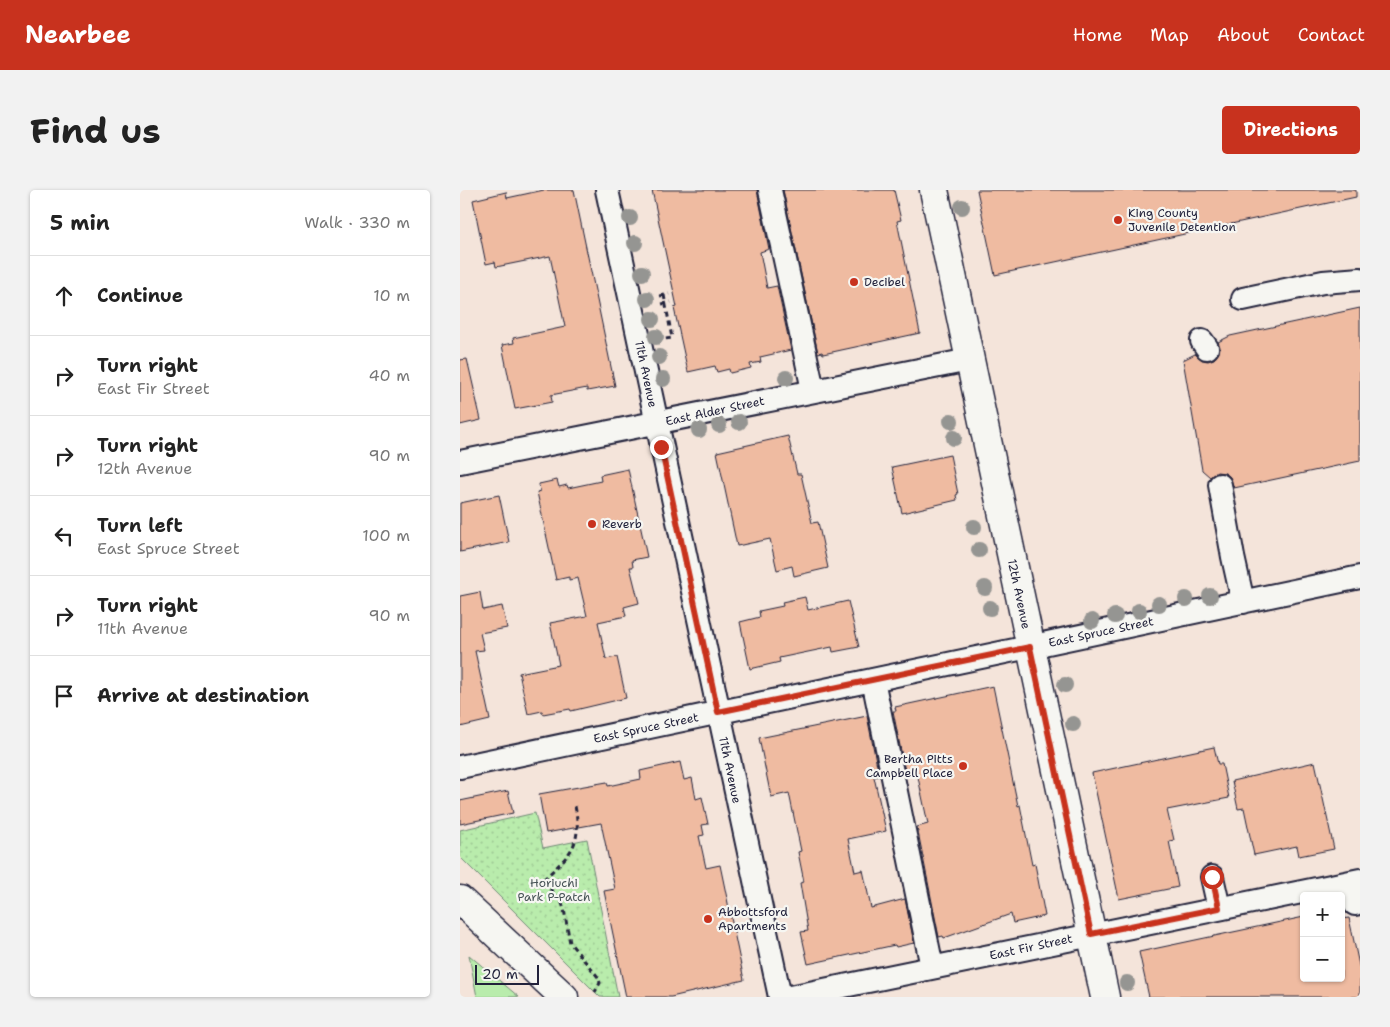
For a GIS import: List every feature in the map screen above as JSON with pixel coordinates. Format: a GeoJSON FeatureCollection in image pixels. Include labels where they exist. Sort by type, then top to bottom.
{"type":"FeatureCollection","features":[{"type":"Feature","properties":{"kind":"main road","name":"12th Avenue"},"geometry":{"type":"LineString","coordinates":[[934,190],[1104,997]]}},
{"type":"Feature","properties":{"kind":"main road"},"geometry":{"type":"LineString","coordinates":[[460,900],[564,997]]}},
{"type":"Feature","properties":{"kind":"street","name":"11th Avenue"},"geometry":{"type":"LineString","coordinates":[[607,190],[780,997]]}},
{"type":"Feature","properties":{"kind":"street"},"geometry":{"type":"LineString","coordinates":[[770,190],[813,390]]}},
{"type":"Feature","properties":{"kind":"street"},"geometry":{"type":"LineString","coordinates":[[1244,299],[1323,282],[1360,279]]}},
{"type":"Feature","properties":{"kind":"street","name":"East Alder Street"},"geometry":{"type":"LineString","coordinates":[[460,462],[969,360]]}},
{"type":"Feature","properties":{"kind":"street"},"geometry":{"type":"LineString","coordinates":[[1220,485],[1243,602]]}},
{"type":"Feature","properties":{"kind":"street","name":"East Spruce Street"},"geometry":{"type":"LineString","coordinates":[[460,767],[1360,577]]}},
{"type":"Feature","properties":{"kind":"street"},"geometry":{"type":"LineString","coordinates":[[873,680],[932,967]]}},
{"type":"Feature","properties":{"kind":"street"},"geometry":{"type":"LineString","coordinates":[[1212,877],[1219,908]]}},
{"type":"Feature","properties":{"kind":"street"},"geometry":{"type":"LineString","coordinates":[[1355,881],[1356,904]]}},
{"type":"Feature","properties":{"kind":"street","name":"East Fir Street"},"geometry":{"type":"LineString","coordinates":[[790,997],[1355,881]]}},
{"type":"Feature","properties":{"kind":"path"},"geometry":{"type":"LineString","coordinates":[[665,340],[672,338],[662,296],[669,294]]}},
{"type":"Feature","properties":{"kind":"path"},"geometry":{"type":"LineString","coordinates":[[664,303],[671,302]]}},
{"type":"Feature","properties":{"kind":"path"},"geometry":{"type":"LineString","coordinates":[[575,806],[578,835],[569,855],[542,881],[561,900],[570,943],[598,977],[600,983],[595,992]]}},
{"type":"Feature","properties":{"kind":"green space","name":"Horiuchi Park P-Patch"},"geometry":{"type":"Polygon","coordinates":[[[535,813],[543,848],[587,839],[618,997],[600,997],[460,857],[460,830],[535,813]]]}},
{"type":"Feature","properties":{"kind":"green space"},"geometry":{"type":"Polygon","coordinates":[[[469,955],[519,997],[477,997],[469,955]]]}},
{"type":"Feature","properties":{"kind":"building"},"geometry":{"type":"Polygon","coordinates":[[[544,190],[574,190],[615,386],[587,391],[587,388],[551,395],[552,402],[515,409],[502,345],[514,343],[513,338],[565,327],[550,256],[496,267],[495,262],[486,264],[473,200],[506,192],[507,198],[544,190]]]}},
{"type":"Feature","properties":{"kind":"building"},"geometry":{"type":"Polygon","coordinates":[[[652,190],[757,190],[769,249],[760,252],[767,288],[777,286],[791,350],[760,357],[761,362],[750,364],[751,368],[730,373],[729,369],[717,372],[715,366],[688,372],[674,308],[677,307],[652,190]]]}},
{"type":"Feature","properties":{"kind":"building","name":"Decibel"},"geometry":{"type":"Polygon","coordinates":[[[783,190],[894,190],[901,220],[897,221],[920,333],[823,354],[822,352],[818,353],[783,190]]]}},
{"type":"Feature","properties":{"kind":"building","name":"King County Juvenile Detention"},"geometry":{"type":"Polygon","coordinates":[[[977,190],[1356,190],[1356,197],[995,275],[977,190]]]}},
{"type":"Feature","properties":{"kind":"building"},"geometry":{"type":"Polygon","coordinates":[[[1360,308],[1360,461],[1234,488],[1230,477],[1225,473],[1217,472],[1210,477],[1202,470],[1183,360],[1195,354],[1202,360],[1214,359],[1219,353],[1220,347],[1218,342],[1230,336],[1360,308]]]}},
{"type":"Feature","properties":{"kind":"building"},"geometry":{"type":"Polygon","coordinates":[[[467,359],[481,420],[460,425],[460,360],[467,359]]]}},
{"type":"Feature","properties":{"kind":"building"},"geometry":{"type":"Polygon","coordinates":[[[788,436],[797,474],[801,474],[812,523],[818,522],[828,568],[794,576],[792,566],[777,570],[770,539],[737,546],[717,452],[788,436]]]}},
{"type":"Feature","properties":{"kind":"building"},"geometry":{"type":"Polygon","coordinates":[[[950,455],[958,494],[956,495],[957,500],[902,513],[892,467],[950,455]]]}},
{"type":"Feature","properties":{"kind":"building"},"geometry":{"type":"Polygon","coordinates":[[[628,469],[647,557],[632,560],[633,567],[630,567],[639,603],[624,607],[626,616],[598,622],[606,659],[617,657],[626,698],[571,711],[570,709],[543,714],[542,711],[528,714],[519,673],[559,665],[550,623],[587,616],[578,578],[569,580],[569,577],[556,580],[537,492],[540,491],[539,484],[557,480],[559,487],[567,485],[568,488],[601,481],[600,475],[628,469]]]}},
{"type":"Feature","properties":{"kind":"building"},"geometry":{"type":"Polygon","coordinates":[[[499,495],[509,542],[460,552],[460,503],[499,495]]]}},
{"type":"Feature","properties":{"kind":"building"},"geometry":{"type":"Polygon","coordinates":[[[480,592],[483,610],[502,606],[507,628],[480,633],[484,650],[475,651],[490,720],[460,727],[460,596],[480,592]]]}},
{"type":"Feature","properties":{"kind":"building"},"geometry":{"type":"Polygon","coordinates":[[[805,597],[808,610],[848,601],[859,647],[833,652],[832,647],[779,658],[780,662],[750,669],[740,622],[760,617],[759,611],[783,606],[782,602],[805,597]]]}},
{"type":"Feature","properties":{"kind":"building"},"geometry":{"type":"Polygon","coordinates":[[[993,686],[1018,806],[1020,805],[1032,865],[1035,864],[1045,916],[1013,923],[1011,914],[944,938],[943,936],[939,937],[917,827],[928,824],[916,768],[905,771],[893,711],[896,711],[895,707],[993,686]]]}},
{"type":"Feature","properties":{"kind":"building"},"geometry":{"type":"Polygon","coordinates":[[[867,716],[879,776],[874,777],[886,831],[848,839],[855,872],[863,870],[871,908],[905,899],[914,943],[896,947],[895,945],[808,964],[801,932],[808,931],[800,883],[804,882],[798,852],[801,851],[789,793],[771,797],[759,738],[867,716]]]}},
{"type":"Feature","properties":{"kind":"building"},"geometry":{"type":"Polygon","coordinates":[[[1214,747],[1218,764],[1222,764],[1229,798],[1167,810],[1174,840],[1169,841],[1178,887],[1119,899],[1092,773],[1214,747]]]}},
{"type":"Feature","properties":{"kind":"building"},"geometry":{"type":"Polygon","coordinates":[[[680,762],[684,780],[692,778],[696,799],[702,797],[708,824],[702,825],[704,835],[699,836],[706,868],[720,865],[744,980],[671,997],[626,997],[604,891],[615,889],[601,823],[546,833],[539,794],[607,782],[608,786],[641,779],[640,771],[680,762]]]}},
{"type":"Feature","properties":{"kind":"building"},"geometry":{"type":"Polygon","coordinates":[[[1315,762],[1334,849],[1299,856],[1297,846],[1254,855],[1244,808],[1238,809],[1232,781],[1315,762]]]}},
{"type":"Feature","properties":{"kind":"building"},"geometry":{"type":"Polygon","coordinates":[[[508,791],[513,813],[460,824],[460,801],[508,791]]]}},
{"type":"Feature","properties":{"kind":"building"},"geometry":{"type":"Polygon","coordinates":[[[1300,918],[1300,982],[1345,982],[1345,918],[1349,918],[1360,970],[1360,997],[1149,997],[1139,952],[1300,918]]]}},
{"type":"Feature","properties":{"kind":"place","name":"King County Juvenile Detention"},"geometry":{"type":"Point","coordinates":[1118,220]}},
{"type":"Feature","properties":{"kind":"place","name":"Decibel"},"geometry":{"type":"Point","coordinates":[854,282]}},
{"type":"Feature","properties":{"kind":"place","name":"Reverb"},"geometry":{"type":"Point","coordinates":[592,524]}},
{"type":"Feature","properties":{"kind":"place","name":"Bertha Pitts Campbell Place"},"geometry":{"type":"Point","coordinates":[963,766]}},
{"type":"Feature","properties":{"kind":"place","name":"Abbottsford Apartments"},"geometry":{"type":"Point","coordinates":[708,919]}},
{"type":"Feature","properties":{"kind":"route"},"geometry":{"type":"LineString","coordinates":[[661,447],[718,712],[1030,647],[1091,934],[1219,908],[1212,877]]}}]}
